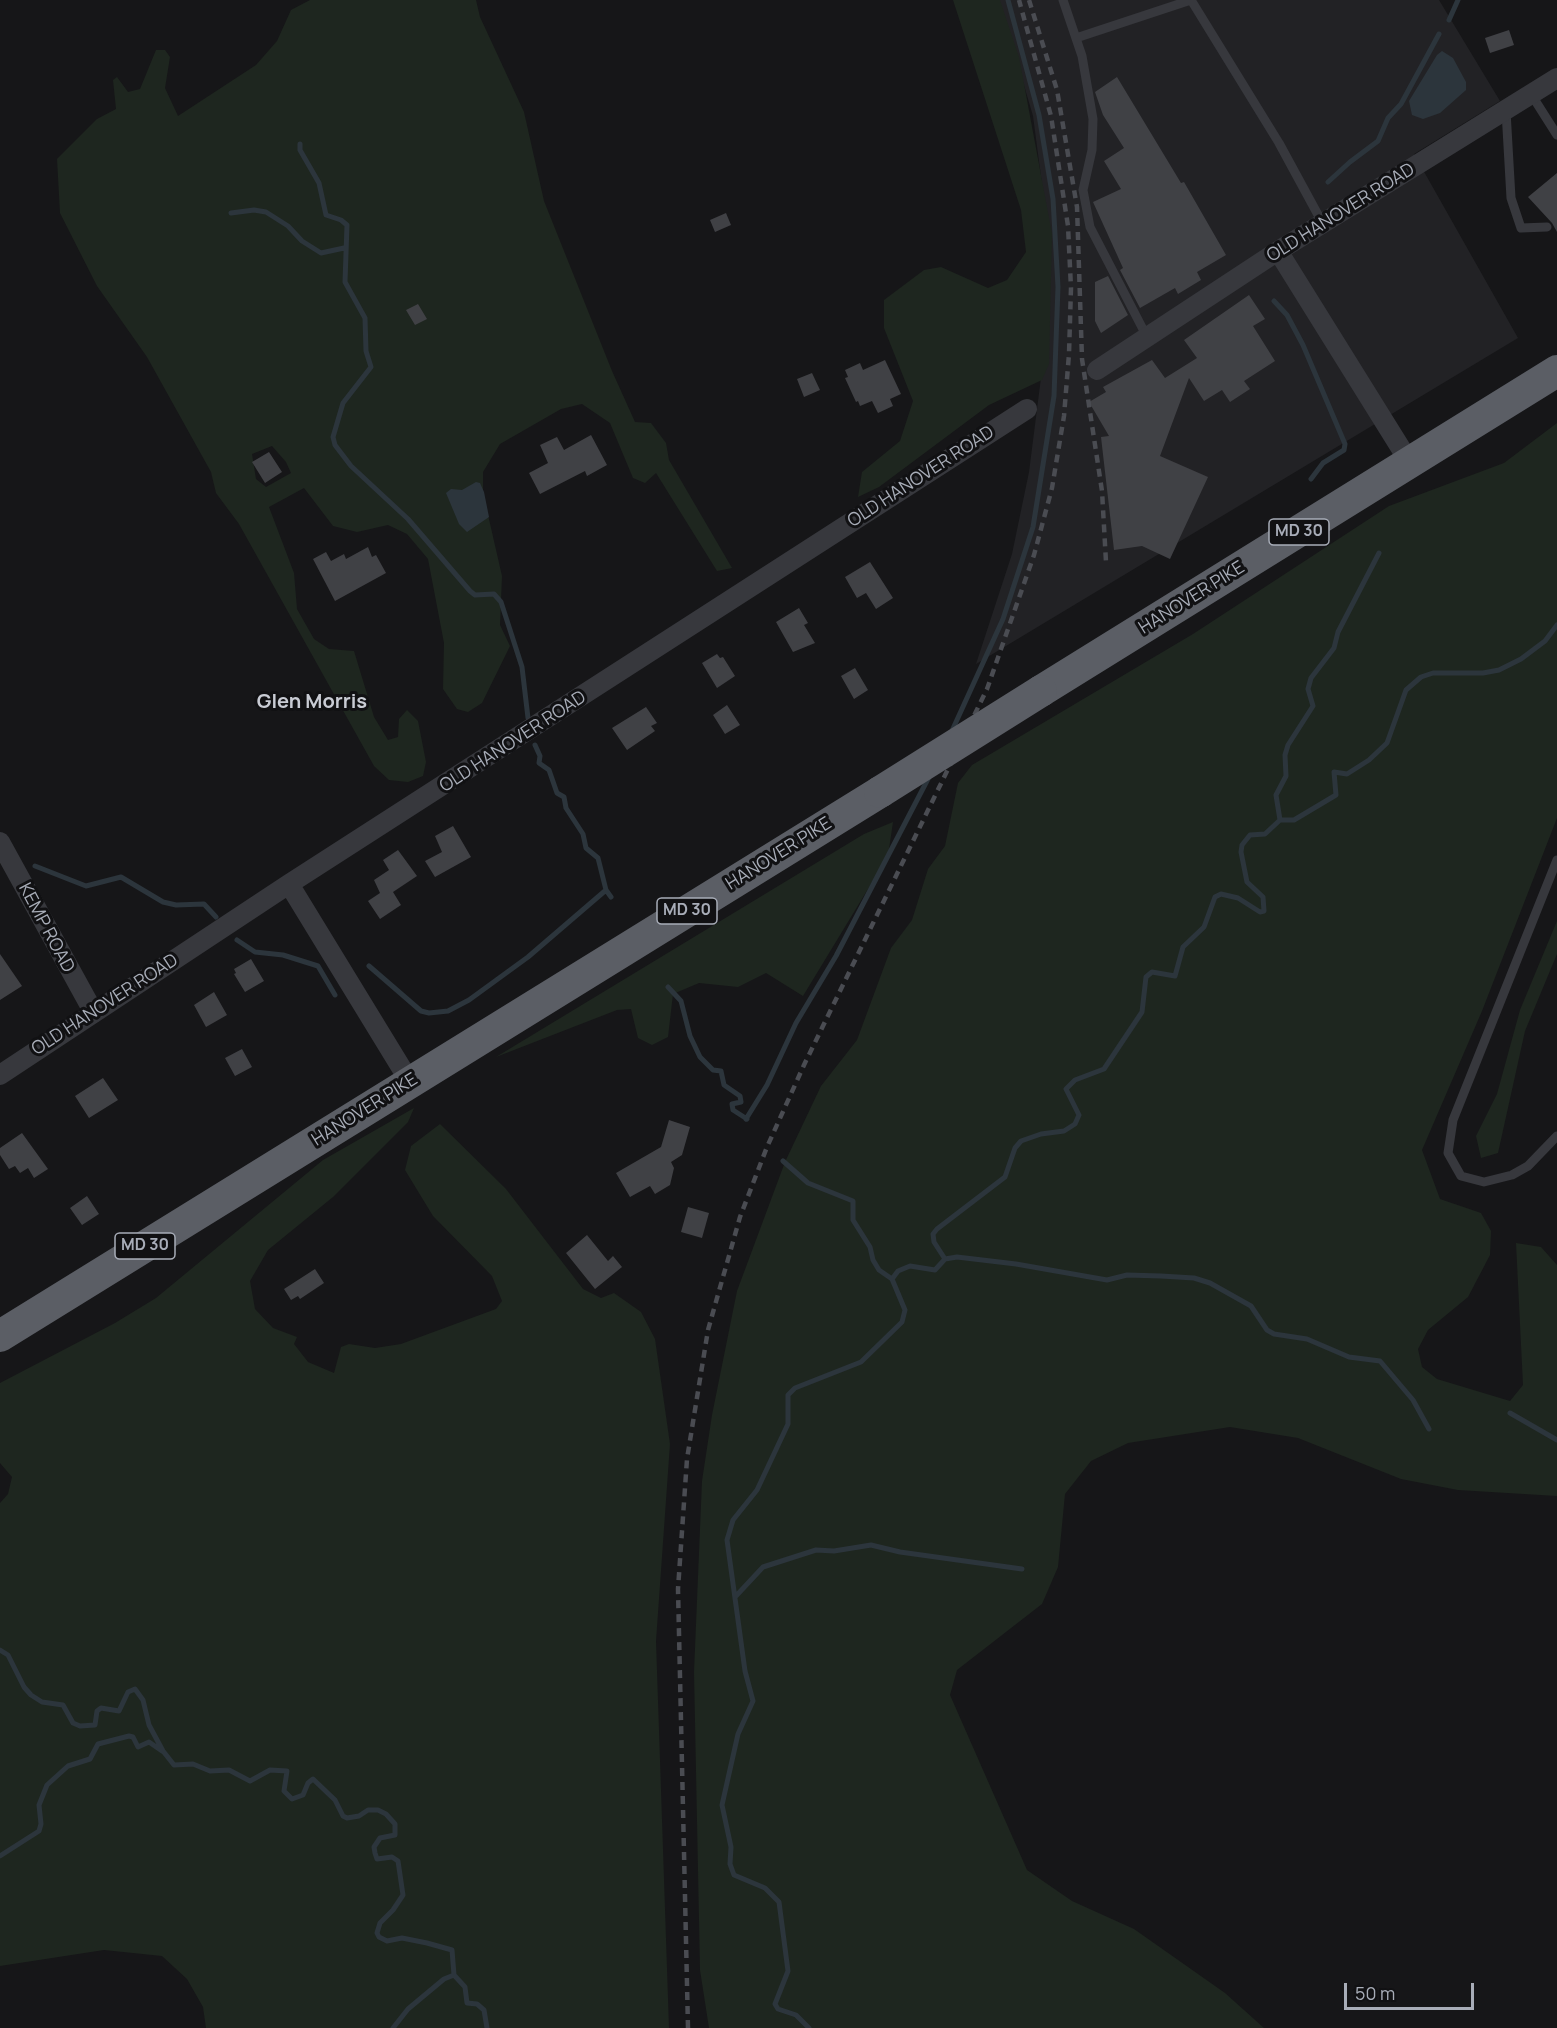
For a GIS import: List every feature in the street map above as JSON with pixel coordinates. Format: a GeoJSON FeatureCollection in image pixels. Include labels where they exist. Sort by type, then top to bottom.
{"type":"FeatureCollection","features":[{"type":"Feature","properties":{"kind":"highway","name":"HANOVER PIKE"},"geometry":{"type":"LineString","coordinates":[[0,1336],[1557,371]]}},
{"type":"Feature","properties":{"kind":"street","name":"OLD HANOVER ROAD"},"geometry":{"type":"LineString","coordinates":[[1097,370],[1278,251],[1557,78]]}},
{"type":"Feature","properties":{"kind":"street"},"geometry":{"type":"LineString","coordinates":[[1278,251],[1410,463]]}},
{"type":"Feature","properties":{"kind":"street","name":"OLD HANOVER ROAD"},"geometry":{"type":"LineString","coordinates":[[0,1075],[289,884],[1027,409]]}},
{"type":"Feature","properties":{"kind":"street","name":"KEMP ROAD"},"geometry":{"type":"LineString","coordinates":[[0,842],[94,1013]]}},
{"type":"Feature","properties":{"kind":"street"},"geometry":{"type":"LineString","coordinates":[[289,884],[410,1082]]}},
{"type":"Feature","properties":{"kind":"lane"},"geometry":{"type":"LineString","coordinates":[[1063,0],[1082,56],[1093,118],[1092,150],[1083,190],[1090,227],[1147,337]]}},
{"type":"Feature","properties":{"kind":"lane"},"geometry":{"type":"LineString","coordinates":[[1076,38],[1191,0],[1279,143],[1323,224]]}},
{"type":"Feature","properties":{"kind":"lane"},"geometry":{"type":"LineString","coordinates":[[1531,93],[1557,135]]}},
{"type":"Feature","properties":{"kind":"lane"},"geometry":{"type":"LineString","coordinates":[[1506,109],[1511,198],[1521,228],[1547,227]]}},
{"type":"Feature","properties":{"kind":"lane"},"geometry":{"type":"LineString","coordinates":[[1557,860],[1453,1120],[1448,1153],[1461,1176],[1484,1182],[1512,1175],[1528,1166],[1557,1136]]}},
{"type":"Feature","properties":{"kind":"shaded area"},"geometry":{"type":"Polygon","coordinates":[[[310,0],[476,0],[480,17],[524,112],[544,201],[612,371],[635,422],[651,423],[666,443],[669,460],[732,568],[717,571],[656,473],[645,483],[633,478],[610,423],[582,404],[561,409],[500,444],[483,472],[483,493],[502,576],[500,625],[510,646],[482,703],[468,712],[457,709],[443,689],[444,643],[428,559],[407,534],[388,525],[357,532],[333,526],[304,488],[269,507],[294,573],[297,609],[314,639],[329,649],[354,651],[374,717],[388,740],[398,737],[399,719],[407,710],[418,721],[426,762],[423,776],[408,782],[389,780],[374,766],[239,524],[216,493],[211,472],[147,357],[97,286],[60,213],[57,159],[97,119],[116,109],[113,80],[117,77],[128,92],[140,89],[156,50],[165,50],[170,57],[165,88],[178,116],[256,65],[277,41],[291,10],[310,0]],[[272,446],[252,454],[256,479],[266,487],[291,473],[286,462],[272,446]]]}},
{"type":"Feature","properties":{"kind":"shaded area"},"geometry":{"type":"Polygon","coordinates":[[[953,0],[1000,0],[1019,57],[1052,234],[1049,364],[1042,380],[989,405],[879,487],[858,497],[862,472],[900,441],[913,401],[884,328],[884,300],[924,270],[941,267],[988,288],[1007,280],[1026,252],[1021,210],[953,0]]]}},
{"type":"Feature","properties":{"kind":"shaded area"},"geometry":{"type":"Polygon","coordinates":[[[999,0],[1439,0],[1500,101],[1414,154],[1518,338],[976,664],[1012,554],[1029,472],[1050,307],[1045,207],[1033,116],[999,0]]]}},
{"type":"Feature","properties":{"kind":"shaded area"},"geometry":{"type":"Polygon","coordinates":[[[1442,51],[1453,58],[1466,82],[1466,90],[1440,113],[1423,119],[1412,115],[1409,101],[1437,55],[1442,51]]]}},
{"type":"Feature","properties":{"kind":"shaded area"},"geometry":{"type":"Polygon","coordinates":[[[1557,423],[1557,818],[1482,1011],[1422,1150],[1440,1199],[1481,1213],[1491,1231],[1490,1255],[1468,1297],[1428,1330],[1418,1349],[1422,1367],[1437,1379],[1510,1401],[1523,1385],[1516,1243],[1541,1247],[1557,1265],[1557,1496],[1458,1490],[1401,1479],[1298,1438],[1230,1427],[1128,1443],[1091,1461],[1065,1494],[1058,1567],[1042,1604],[957,1670],[950,1695],[1027,1870],[1072,1901],[1134,1929],[1225,1993],[1264,2028],[709,2028],[700,1970],[694,1672],[702,1481],[712,1415],[737,1291],[785,1162],[821,1086],[857,1040],[891,948],[912,920],[928,869],[945,846],[958,783],[972,765],[1193,634],[1389,506],[1504,463],[1557,423]]]}},
{"type":"Feature","properties":{"kind":"shaded area"},"geometry":{"type":"Polygon","coordinates":[[[476,482],[480,483],[484,492],[489,517],[467,532],[459,524],[446,493],[451,489],[462,490],[476,482]]]}},
{"type":"Feature","properties":{"kind":"shaded area"},"geometry":{"type":"Polygon","coordinates":[[[893,822],[888,856],[803,996],[766,973],[738,987],[699,983],[673,994],[668,1037],[652,1045],[638,1038],[631,1009],[617,1010],[496,1057],[864,834],[893,822]]]}},
{"type":"Feature","properties":{"kind":"shaded area"},"geometry":{"type":"Polygon","coordinates":[[[1557,921],[1557,954],[1525,1031],[1498,1153],[1481,1158],[1476,1136],[1497,1094],[1520,1010],[1557,921]]]}},
{"type":"Feature","properties":{"kind":"shaded area"},"geometry":{"type":"Polygon","coordinates":[[[414,1108],[408,1122],[333,1197],[268,1250],[250,1281],[255,1309],[273,1328],[297,1337],[294,1344],[308,1362],[334,1373],[341,1347],[349,1344],[375,1348],[401,1344],[496,1309],[502,1301],[492,1276],[433,1216],[405,1170],[411,1146],[440,1124],[506,1189],[583,1289],[601,1298],[614,1293],[641,1312],[655,1339],[670,1444],[656,1641],[669,2028],[206,2028],[203,2007],[187,1979],[162,1956],[104,1950],[0,1966],[0,1503],[8,1494],[12,1477],[0,1463],[0,1383],[115,1323],[156,1298],[323,1160],[414,1108]]]}},
{"type":"Feature","properties":{"kind":"building"},"geometry":{"type":"Polygon","coordinates":[[[1509,30],[1514,45],[1490,53],[1485,38],[1509,30]]]}},
{"type":"Feature","properties":{"kind":"building"},"geometry":{"type":"Polygon","coordinates":[[[1117,77],[1181,183],[1184,182],[1226,255],[1197,272],[1201,280],[1178,294],[1175,288],[1140,308],[1120,270],[1123,268],[1093,202],[1121,189],[1104,161],[1124,148],[1103,115],[1095,92],[1117,77]]]}},
{"type":"Feature","properties":{"kind":"building"},"geometry":{"type":"Polygon","coordinates":[[[1557,173],[1557,232],[1552,223],[1528,197],[1557,173]]]}},
{"type":"Feature","properties":{"kind":"building"},"geometry":{"type":"Polygon","coordinates":[[[726,213],[731,225],[715,232],[710,220],[726,213]]]}},
{"type":"Feature","properties":{"kind":"building"},"geometry":{"type":"Polygon","coordinates":[[[1108,276],[1128,315],[1101,333],[1095,321],[1095,282],[1108,276]]]}},
{"type":"Feature","properties":{"kind":"building"},"geometry":{"type":"Polygon","coordinates":[[[1249,295],[1265,319],[1253,326],[1275,361],[1244,381],[1250,389],[1230,402],[1222,390],[1204,401],[1189,378],[1160,456],[1208,477],[1170,559],[1142,546],[1114,550],[1101,437],[1109,436],[1089,402],[1106,392],[1103,387],[1152,360],[1165,378],[1197,358],[1184,340],[1249,295]]]}},
{"type":"Feature","properties":{"kind":"building"},"geometry":{"type":"Polygon","coordinates":[[[418,304],[427,319],[415,325],[406,310],[418,304]]]}},
{"type":"Feature","properties":{"kind":"building"},"geometry":{"type":"Polygon","coordinates":[[[885,360],[901,394],[890,399],[893,406],[878,413],[872,401],[860,406],[858,401],[856,402],[845,378],[848,377],[845,370],[860,363],[863,370],[885,360]]]}},
{"type":"Feature","properties":{"kind":"building"},"geometry":{"type":"Polygon","coordinates":[[[812,373],[820,390],[804,397],[797,379],[812,373]]]}},
{"type":"Feature","properties":{"kind":"building"},"geometry":{"type":"Polygon","coordinates":[[[591,435],[607,465],[587,476],[585,471],[540,494],[529,473],[548,463],[540,445],[557,437],[564,450],[591,435]]]}},
{"type":"Feature","properties":{"kind":"building"},"geometry":{"type":"Polygon","coordinates":[[[269,452],[282,472],[265,483],[252,462],[269,452]]]}},
{"type":"Feature","properties":{"kind":"building"},"geometry":{"type":"Polygon","coordinates":[[[368,547],[372,557],[376,555],[386,573],[335,601],[313,559],[326,552],[331,561],[344,554],[346,559],[368,547]]]}},
{"type":"Feature","properties":{"kind":"building"},"geometry":{"type":"Polygon","coordinates":[[[870,562],[893,598],[876,609],[866,593],[857,598],[845,577],[870,562]]]}},
{"type":"Feature","properties":{"kind":"building"},"geometry":{"type":"Polygon","coordinates":[[[799,608],[808,623],[804,625],[815,643],[793,652],[776,622],[799,608]]]}},
{"type":"Feature","properties":{"kind":"building"},"geometry":{"type":"Polygon","coordinates":[[[717,654],[720,658],[723,657],[735,676],[717,688],[702,663],[717,654]]]}},
{"type":"Feature","properties":{"kind":"building"},"geometry":{"type":"Polygon","coordinates":[[[855,668],[868,690],[854,699],[841,676],[855,668]]]}},
{"type":"Feature","properties":{"kind":"building"},"geometry":{"type":"Polygon","coordinates":[[[727,705],[740,725],[725,734],[713,715],[727,705]]]}},
{"type":"Feature","properties":{"kind":"building"},"geometry":{"type":"Polygon","coordinates":[[[646,707],[657,723],[651,726],[655,731],[627,750],[612,728],[646,707]]]}},
{"type":"Feature","properties":{"kind":"building"},"geometry":{"type":"Polygon","coordinates":[[[453,826],[471,857],[435,877],[425,861],[442,852],[435,836],[453,826]]]}},
{"type":"Feature","properties":{"kind":"building"},"geometry":{"type":"Polygon","coordinates":[[[398,850],[417,876],[393,892],[401,905],[380,919],[368,901],[380,893],[374,880],[389,870],[383,860],[398,850]]]}},
{"type":"Feature","properties":{"kind":"building"},"geometry":{"type":"Polygon","coordinates":[[[0,954],[22,986],[0,1000],[0,954]]]}},
{"type":"Feature","properties":{"kind":"building"},"geometry":{"type":"Polygon","coordinates":[[[251,959],[264,981],[245,992],[234,974],[236,973],[234,969],[251,959]]]}},
{"type":"Feature","properties":{"kind":"building"},"geometry":{"type":"Polygon","coordinates":[[[214,992],[227,1015],[206,1027],[194,1005],[214,992]]]}},
{"type":"Feature","properties":{"kind":"building"},"geometry":{"type":"Polygon","coordinates":[[[242,1049],[252,1067],[235,1076],[225,1058],[242,1049]]]}},
{"type":"Feature","properties":{"kind":"building"},"geometry":{"type":"Polygon","coordinates":[[[103,1078],[118,1100],[89,1118],[75,1096],[103,1078]]]}},
{"type":"Feature","properties":{"kind":"building"},"geometry":{"type":"Polygon","coordinates":[[[669,1120],[690,1127],[682,1155],[671,1162],[674,1168],[670,1185],[655,1194],[650,1186],[630,1197],[616,1173],[661,1147],[669,1120]]]}},
{"type":"Feature","properties":{"kind":"building"},"geometry":{"type":"Polygon","coordinates":[[[22,1133],[48,1169],[34,1178],[28,1168],[20,1173],[15,1166],[9,1169],[0,1155],[0,1148],[22,1133]]]}},
{"type":"Feature","properties":{"kind":"building"},"geometry":{"type":"Polygon","coordinates":[[[87,1196],[99,1214],[82,1225],[70,1208],[87,1196]]]}},
{"type":"Feature","properties":{"kind":"building"},"geometry":{"type":"Polygon","coordinates":[[[688,1207],[709,1213],[702,1238],[681,1232],[688,1207]]]}},
{"type":"Feature","properties":{"kind":"building"},"geometry":{"type":"Polygon","coordinates":[[[587,1235],[608,1261],[613,1256],[622,1267],[595,1289],[566,1253],[587,1235]]]}},
{"type":"Feature","properties":{"kind":"building"},"geometry":{"type":"Polygon","coordinates":[[[315,1269],[324,1283],[300,1299],[298,1296],[291,1300],[284,1289],[315,1269]]]}},
{"type":"Feature","properties":{"kind":"waterway"},"geometry":{"type":"LineString","coordinates":[[951,733],[1003,619],[1033,527],[1054,396],[1058,287],[1053,199],[1039,115],[1008,0]]}},
{"type":"Feature","properties":{"kind":"waterway"},"geometry":{"type":"LineString","coordinates":[[1449,20],[1458,0]]}},
{"type":"Feature","properties":{"kind":"waterway"},"geometry":{"type":"LineString","coordinates":[[1328,182],[1378,141],[1388,118],[1401,104],[1439,34]]}},
{"type":"Feature","properties":{"kind":"waterway"},"geometry":{"type":"LineString","coordinates":[[300,144],[300,150],[319,183],[326,215],[341,220],[347,225],[345,282],[365,318],[366,351],[371,367],[343,403],[333,437],[335,445],[351,466],[408,519],[470,591],[475,595],[494,594],[501,602],[522,667],[528,718]]}},
{"type":"Feature","properties":{"kind":"waterway"},"geometry":{"type":"LineString","coordinates":[[231,213],[254,210],[266,212],[288,226],[302,241],[321,253],[344,248],[346,250]]}},
{"type":"Feature","properties":{"kind":"waterway"},"geometry":{"type":"LineString","coordinates":[[1274,301],[1287,315],[1303,345],[1345,444],[1344,450],[1323,463],[1311,479]]}},
{"type":"Feature","properties":{"kind":"waterway"},"geometry":{"type":"LineString","coordinates":[[1280,820],[1276,795],[1286,776],[1285,755],[1288,745],[1313,706],[1308,689],[1311,678],[1334,648],[1338,632],[1379,553]]}},
{"type":"Feature","properties":{"kind":"waterway"},"geometry":{"type":"LineString","coordinates":[[945,1259],[934,1242],[933,1234],[1005,1177],[1015,1148],[1021,1141],[1041,1134],[1064,1131],[1075,1124],[1079,1115],[1066,1089],[1075,1080],[1104,1069],[1142,1012],[1146,977],[1152,972],[1175,976],[1183,947],[1204,927],[1215,897],[1221,894],[1238,898],[1260,912],[1264,911],[1263,897],[1247,882],[1241,852],[1242,845],[1250,835],[1265,834],[1280,820],[1294,820],[1336,795],[1334,772],[1347,774],[1369,760],[1387,743],[1406,690],[1421,677],[1433,673],[1483,673],[1499,670],[1521,659],[1545,641],[1557,625]]}},
{"type":"Feature","properties":{"kind":"waterway"},"geometry":{"type":"LineString","coordinates":[[535,745],[540,756],[539,763],[549,770],[557,793],[564,797],[566,808],[583,834],[586,848],[598,858],[606,890],[611,897]]}},
{"type":"Feature","properties":{"kind":"waterway"},"geometry":{"type":"LineString","coordinates":[[746,1119],[767,1085],[796,1023],[836,956],[929,777]]}},
{"type":"Feature","properties":{"kind":"waterway"},"geometry":{"type":"LineString","coordinates":[[35,866],[86,886],[121,877],[163,902],[176,905],[204,904],[216,917]]}},
{"type":"Feature","properties":{"kind":"waterway"},"geometry":{"type":"LineString","coordinates":[[369,966],[421,1011],[429,1013],[448,1011],[469,1000],[528,957],[606,890]]}},
{"type":"Feature","properties":{"kind":"waterway"},"geometry":{"type":"LineString","coordinates":[[237,940],[255,952],[283,955],[318,966],[335,995]]}},
{"type":"Feature","properties":{"kind":"waterway"},"geometry":{"type":"LineString","coordinates":[[668,987],[681,1001],[690,1036],[700,1057],[713,1070],[721,1071],[724,1085],[740,1096],[741,1102],[732,1104],[733,1110],[747,1119]]}},
{"type":"Feature","properties":{"kind":"waterway"},"geometry":{"type":"LineString","coordinates":[[783,1161],[808,1183],[853,1201],[853,1220],[870,1247],[873,1260],[879,1270],[892,1279]]}},
{"type":"Feature","properties":{"kind":"waterway"},"geometry":{"type":"LineString","coordinates":[[945,1259],[957,1257],[1016,1264],[1107,1280],[1127,1275],[1194,1278],[1210,1283],[1251,1306],[1267,1330],[1274,1334],[1307,1339],[1349,1357],[1380,1361],[1413,1400],[1429,1429]]}},
{"type":"Feature","properties":{"kind":"waterway"},"geometry":{"type":"LineString","coordinates":[[892,1279],[898,1271],[910,1266],[935,1270],[945,1259]]}},
{"type":"Feature","properties":{"kind":"waterway"},"geometry":{"type":"LineString","coordinates":[[809,2028],[796,2015],[778,2009],[775,2004],[788,1971],[779,1902],[765,1888],[734,1875],[730,1864],[731,1847],[722,1805],[738,1734],[753,1701],[745,1671],[727,1540],[733,1520],[757,1490],[788,1424],[788,1395],[795,1388],[861,1362],[902,1322],[905,1310],[892,1279]]}},
{"type":"Feature","properties":{"kind":"waterway"},"geometry":{"type":"LineString","coordinates":[[1510,1413],[1557,1440]]}},
{"type":"Feature","properties":{"kind":"waterway"},"geometry":{"type":"LineString","coordinates":[[736,1596],[763,1567],[816,1550],[834,1551],[871,1545],[900,1552],[1022,1569]]}},
{"type":"Feature","properties":{"kind":"waterway"},"geometry":{"type":"LineString","coordinates":[[0,1650],[8,1655],[24,1687],[31,1695],[42,1702],[63,1705],[73,1723],[80,1726],[95,1725],[97,1711],[101,1708],[119,1711],[128,1692],[135,1689],[143,1700],[149,1725],[163,1751],[174,1765],[193,1764],[210,1771],[229,1770],[250,1781],[270,1770],[287,1771],[284,1791],[292,1799],[303,1795],[308,1783],[313,1779],[335,1800],[343,1816],[347,1818],[359,1816],[368,1810],[378,1810],[386,1814],[395,1824],[395,1835],[380,1838],[374,1847],[375,1853],[377,1859],[392,1857],[398,1861],[403,1895],[380,1923],[377,1933],[379,1937],[387,1941],[402,1938],[452,1950],[454,1975],[465,1987],[467,2003],[477,2004],[484,2010],[487,2028]]}},
{"type":"Feature","properties":{"kind":"waterway"},"geometry":{"type":"LineString","coordinates":[[0,1856],[39,1831],[41,1824],[39,1805],[47,1785],[68,1766],[90,1759],[98,1744],[129,1736],[133,1737],[138,1747],[149,1742],[162,1751]]}},
{"type":"Feature","properties":{"kind":"waterway"},"geometry":{"type":"LineString","coordinates":[[393,2028],[408,2009],[444,1979],[454,1975]]}},
{"type":"Feature","properties":{"kind":"railway"},"geometry":{"type":"LineString","coordinates":[[688,2028],[678,1589],[687,1459],[708,1330],[740,1217],[767,1147],[804,1065],[987,689],[1034,555],[1052,488],[1064,416],[1071,288],[1068,226],[1051,116],[1019,0]]}},
{"type":"Feature","properties":{"kind":"railway"},"geometry":{"type":"LineString","coordinates":[[1029,0],[1057,90],[1077,207],[1082,359],[1102,491],[1106,562]]}},
{"type":"Feature","properties":{"kind":"district","name":"Glen Morris"},"geometry":{"type":"Point","coordinates":[312,702]}}]}
